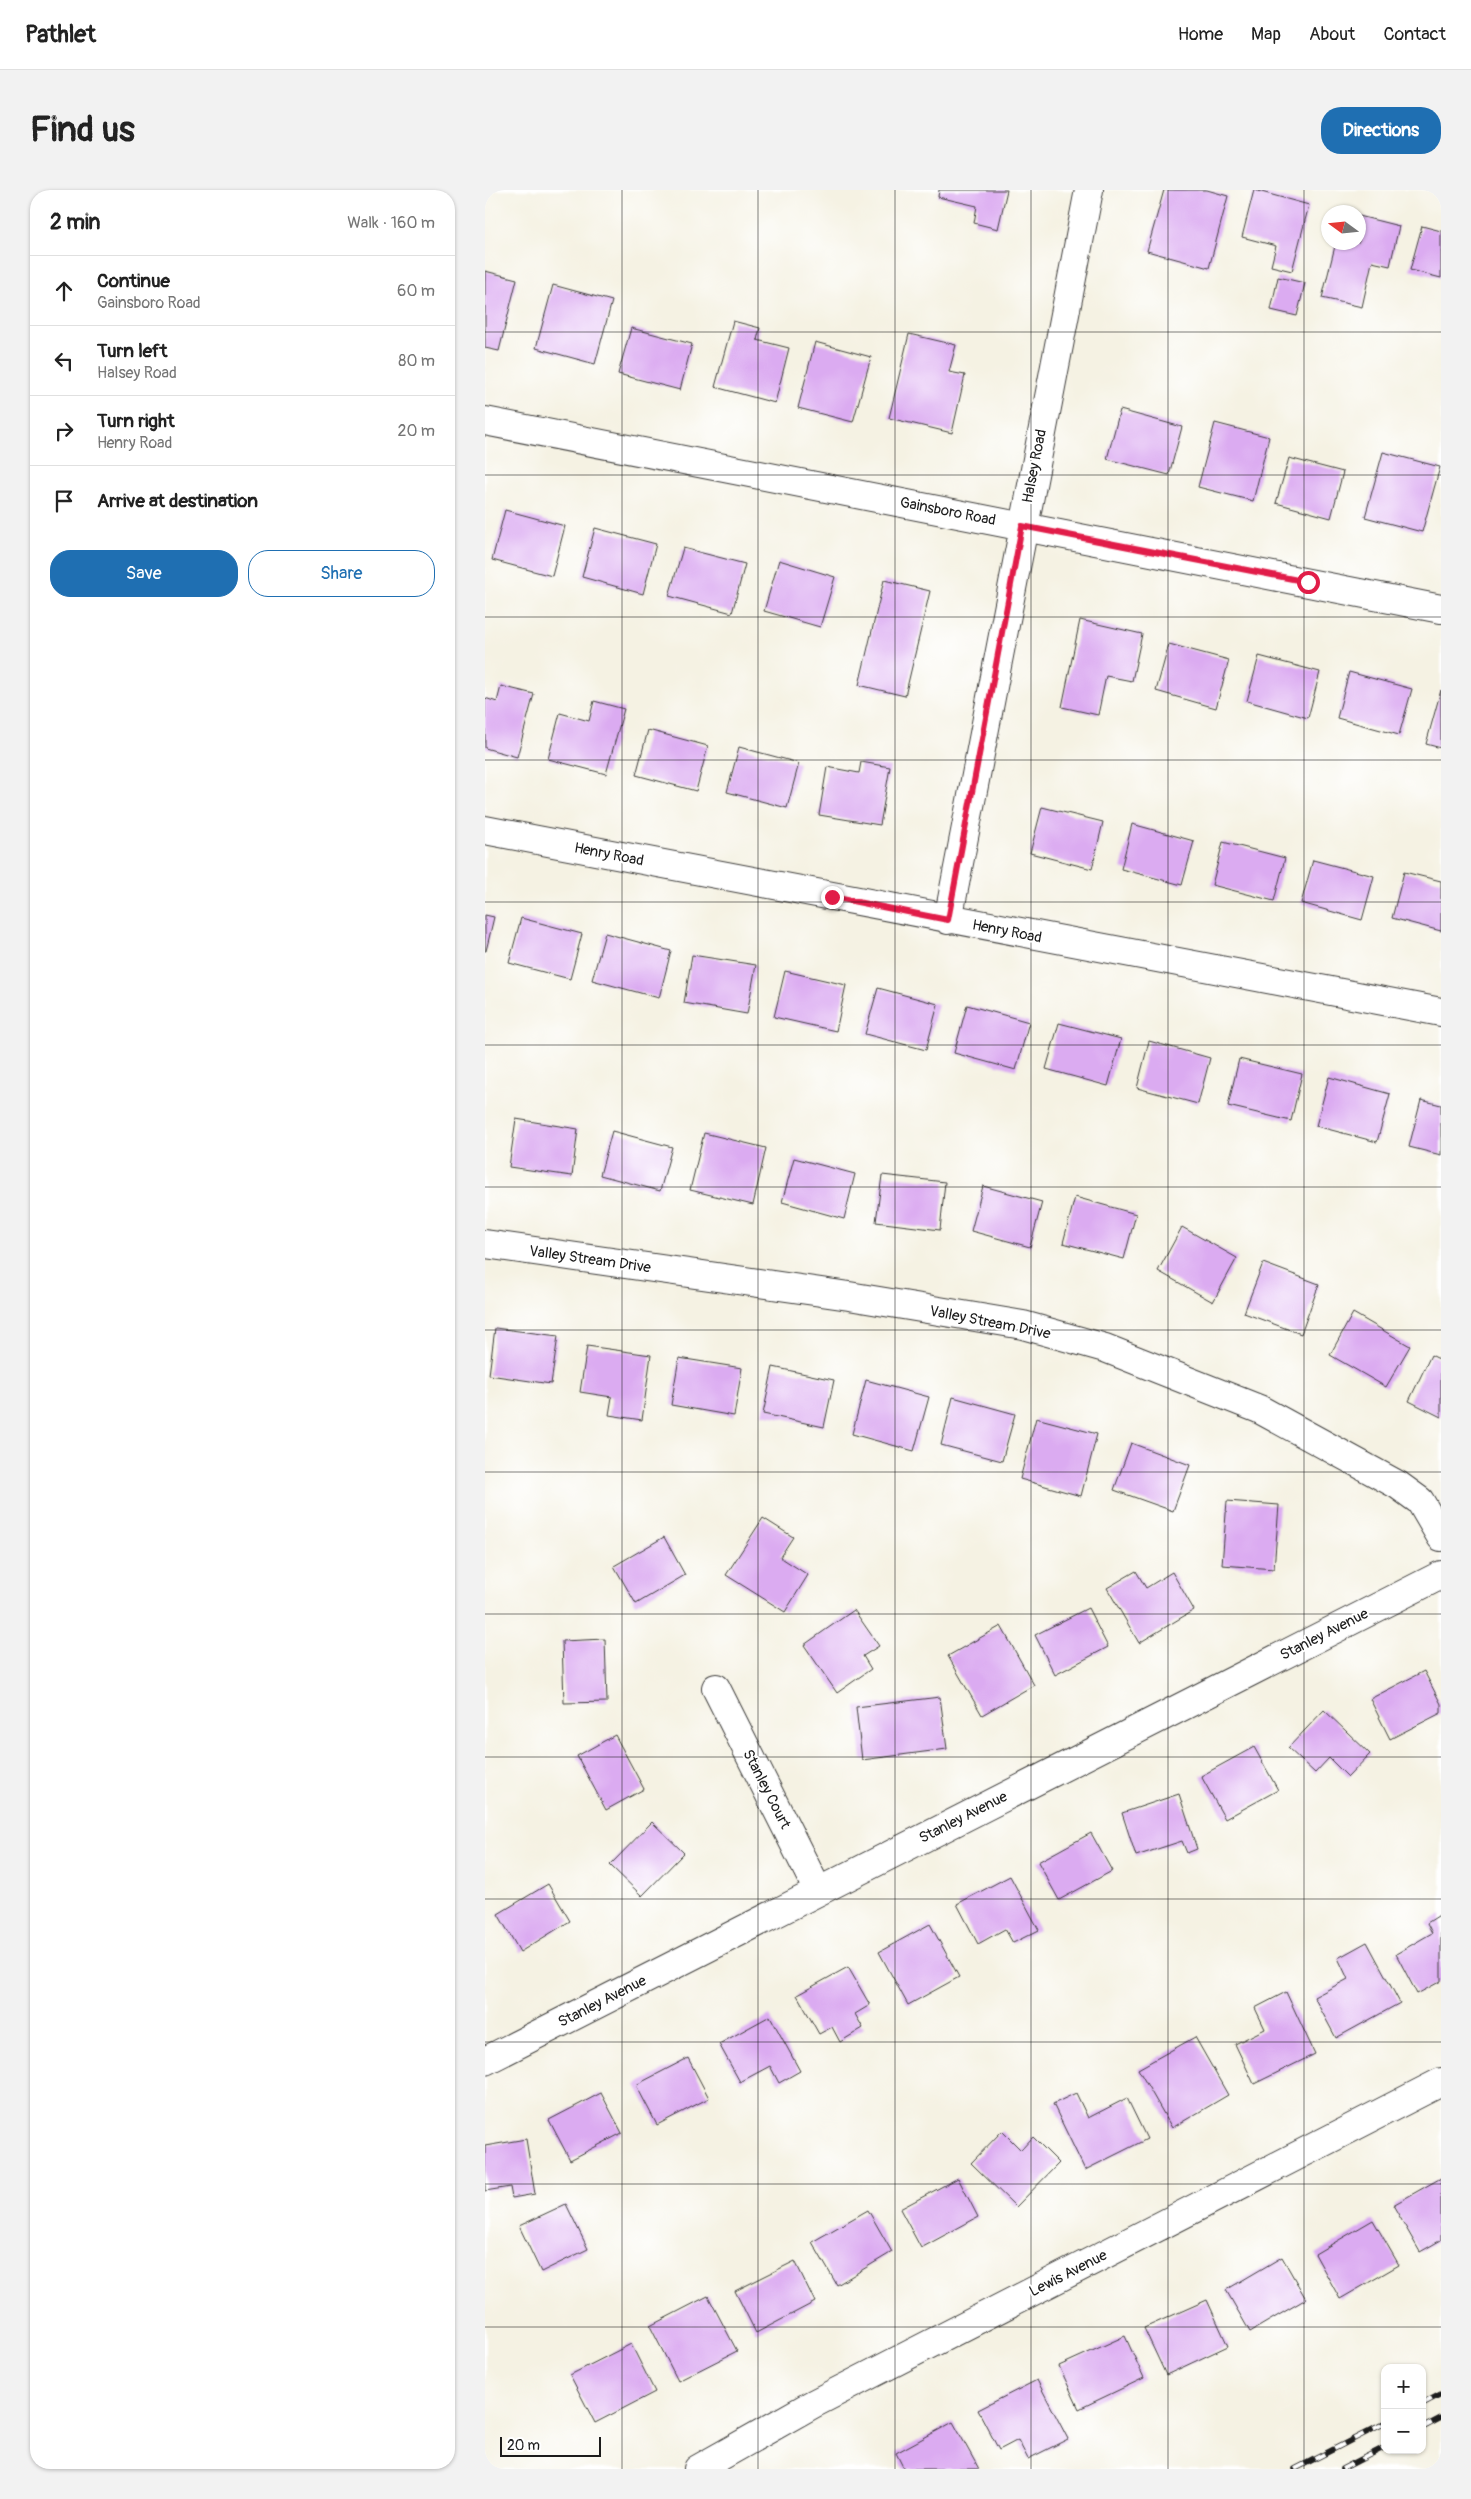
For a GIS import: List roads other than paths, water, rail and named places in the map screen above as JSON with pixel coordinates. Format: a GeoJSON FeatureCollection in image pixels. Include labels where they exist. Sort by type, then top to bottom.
{"type":"FeatureCollection","features":[{"type":"Feature","properties":{"kind":"street","name":"Halsey Road"},"geometry":{"type":"LineString","coordinates":[[948,920],[1022,526],[1089,190]]}},
{"type":"Feature","properties":{"kind":"street","name":"Gainsboro Road"},"geometry":{"type":"LineString","coordinates":[[485,421],[1441,609]]}},
{"type":"Feature","properties":{"kind":"street","name":"Henry Road"},"geometry":{"type":"LineString","coordinates":[[485,830],[948,920],[1441,1012]]}},
{"type":"Feature","properties":{"kind":"street","name":"Valley Stream Drive"},"geometry":{"type":"LineString","coordinates":[[485,1244],[859,1298],[1023,1326],[1105,1348],[1259,1410],[1398,1485],[1420,1501],[1441,1537]]}},
{"type":"Feature","properties":{"kind":"street","name":"Stanley Avenue"},"geometry":{"type":"LineString","coordinates":[[485,2060],[1441,1575]]}},
{"type":"Feature","properties":{"kind":"street","name":"Stanley Court"},"geometry":{"type":"LineString","coordinates":[[715,1688],[818,1891]]}},
{"type":"Feature","properties":{"kind":"street","name":"Lewis Avenue"},"geometry":{"type":"LineString","coordinates":[[698,2469],[813,2404],[1441,2082]]}},
{"type":"Feature","properties":{"kind":"railway"},"geometry":{"type":"LineString","coordinates":[[1426,2402],[1441,2394]]}},
{"type":"Feature","properties":{"kind":"railway"},"geometry":{"type":"LineString","coordinates":[[1426,2426],[1441,2418]]}},
{"type":"Feature","properties":{"kind":"railway"},"geometry":{"type":"LineString","coordinates":[[1295,2469],[1381,2425]]}},
{"type":"Feature","properties":{"kind":"railway"},"geometry":{"type":"LineString","coordinates":[[1342,2469],[1381,2449]]}}]}
